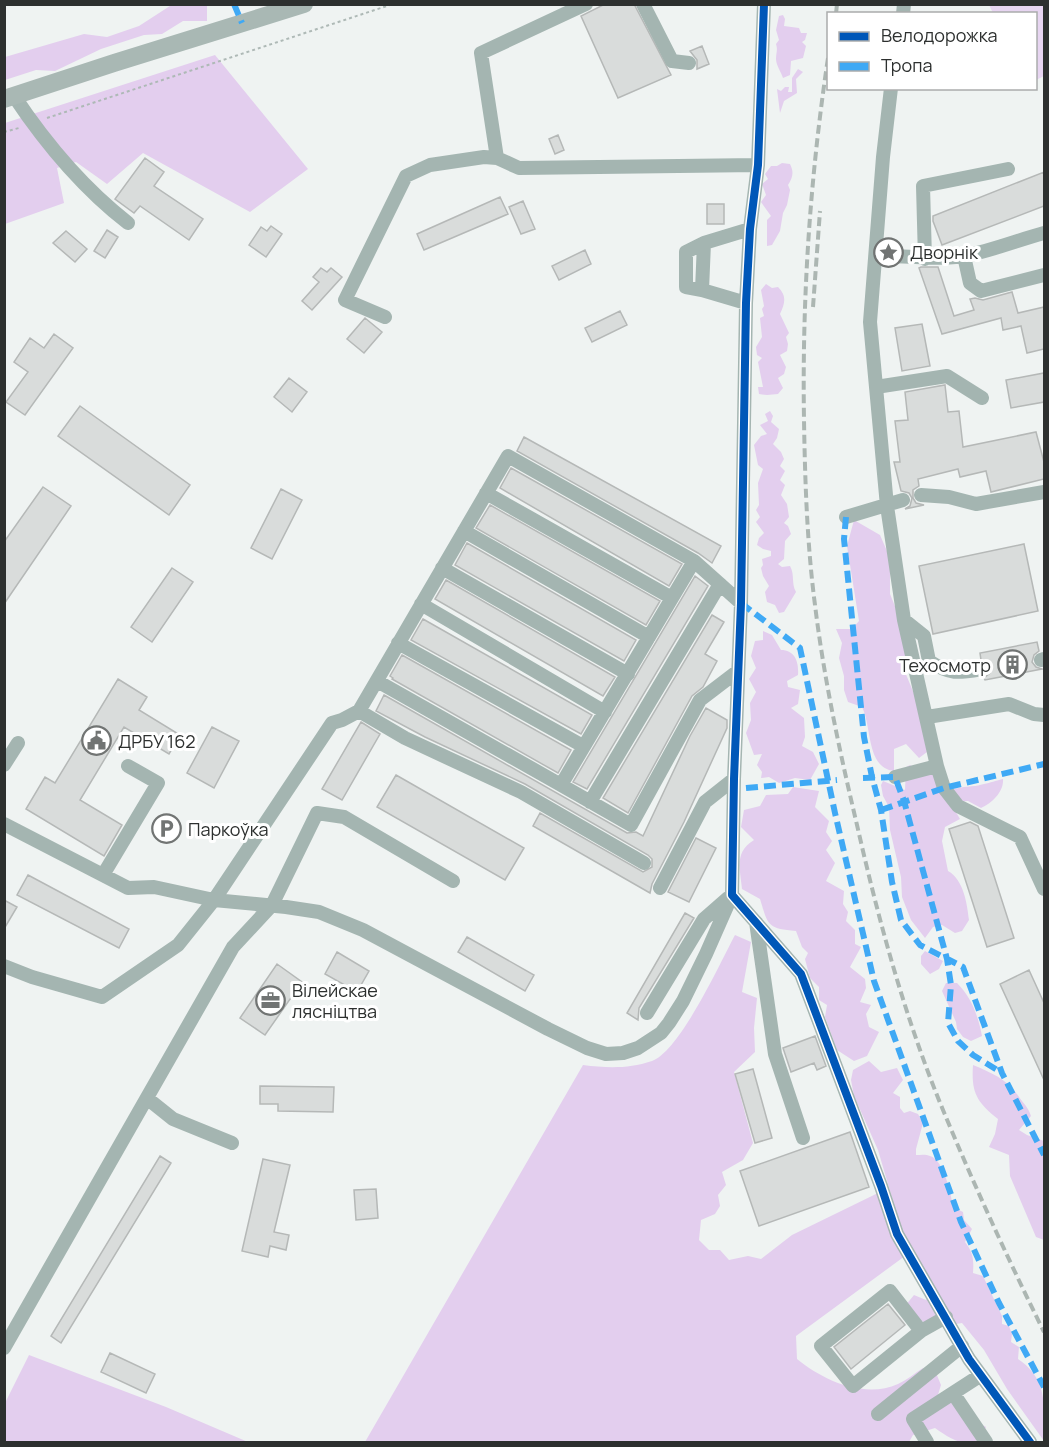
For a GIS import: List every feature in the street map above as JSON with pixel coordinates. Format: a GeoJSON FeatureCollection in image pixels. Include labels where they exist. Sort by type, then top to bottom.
{"type":"FeatureCollection","features":[{"type":"Feature","properties":{"kind":"main road"},"geometry":{"type":"LineString","coordinates":[[9,98],[304,4]]}},
{"type":"Feature","properties":{"kind":"street"},"geometry":{"type":"LineString","coordinates":[[497,158],[481,53],[586,4]]}},
{"type":"Feature","properties":{"kind":"street"},"geometry":{"type":"LineString","coordinates":[[643,4],[672,61],[689,63]]}},
{"type":"Feature","properties":{"kind":"street"},"geometry":{"type":"LineString","coordinates":[[4,824],[128,888],[154,887],[214,900],[319,912],[363,930],[587,1048],[606,1054],[630,1051],[661,1033],[683,1001],[732,895],[747,303],[750,229],[758,165],[764,4]]}},
{"type":"Feature","properties":{"kind":"street"},"geometry":{"type":"LineString","coordinates":[[891,90],[870,322],[887,506],[904,620],[944,788],[958,806],[1020,837],[1044,889]]}},
{"type":"Feature","properties":{"kind":"street"},"geometry":{"type":"LineString","coordinates":[[9,98],[83,183],[128,223]]}},
{"type":"Feature","properties":{"kind":"street"},"geometry":{"type":"LineString","coordinates":[[385,317],[345,300],[406,176],[430,165],[484,157],[497,158],[519,168],[758,165]]}},
{"type":"Feature","properties":{"kind":"street"},"geometry":{"type":"LineString","coordinates":[[925,259],[923,186],[1008,168]]}},
{"type":"Feature","properties":{"kind":"street"},"geometry":{"type":"LineString","coordinates":[[747,303],[702,290],[704,243],[750,229]]}},
{"type":"Feature","properties":{"kind":"street"},"geometry":{"type":"LineString","coordinates":[[876,257],[896,255],[925,259],[964,256],[1044,233]]}},
{"type":"Feature","properties":{"kind":"street"},"geometry":{"type":"LineString","coordinates":[[964,256],[970,283],[981,291],[1044,275]]}},
{"type":"Feature","properties":{"kind":"street"},"geometry":{"type":"LineString","coordinates":[[876,387],[947,376],[982,398]]}},
{"type":"Feature","properties":{"kind":"street"},"geometry":{"type":"LineString","coordinates":[[4,966],[32,978],[102,997],[178,945],[214,900],[332,723],[359,711],[508,456],[694,561],[741,603]]}},
{"type":"Feature","properties":{"kind":"street"},"geometry":{"type":"LineString","coordinates":[[921,495],[949,497],[976,504],[1044,492]]}},
{"type":"Feature","properties":{"kind":"street"},"geometry":{"type":"LineString","coordinates":[[486,493],[672,598]]}},
{"type":"Feature","properties":{"kind":"street"},"geometry":{"type":"LineString","coordinates":[[846,517],[903,500]]}},
{"type":"Feature","properties":{"kind":"street"},"geometry":{"type":"LineString","coordinates":[[464,531],[649,637]]}},
{"type":"Feature","properties":{"kind":"street"},"geometry":{"type":"LineString","coordinates":[[561,785],[694,561]]}},
{"type":"Feature","properties":{"kind":"street"},"geometry":{"type":"LineString","coordinates":[[442,568],[628,674]]}},
{"type":"Feature","properties":{"kind":"street"},"geometry":{"type":"LineString","coordinates":[[590,802],[720,584]]}},
{"type":"Feature","properties":{"kind":"street"},"geometry":{"type":"LineString","coordinates":[[421,604],[605,712]]}},
{"type":"Feature","properties":{"kind":"street"},"geometry":{"type":"LineString","coordinates":[[904,620],[924,636],[929,661],[942,670],[957,673],[982,669]]}},
{"type":"Feature","properties":{"kind":"street"},"geometry":{"type":"LineString","coordinates":[[398,643],[583,746]]}},
{"type":"Feature","properties":{"kind":"street"},"geometry":{"type":"LineString","coordinates":[[377,681],[632,825],[700,700],[738,671]]}},
{"type":"Feature","properties":{"kind":"street"},"geometry":{"type":"LineString","coordinates":[[927,717],[1009,704],[1034,714],[1044,715]]}},
{"type":"Feature","properties":{"kind":"street"},"geometry":{"type":"LineString","coordinates":[[359,711],[405,738],[521,792],[644,863]]}},
{"type":"Feature","properties":{"kind":"street"},"geometry":{"type":"LineString","coordinates":[[4,765],[18,743]]}},
{"type":"Feature","properties":{"kind":"street"},"geometry":{"type":"LineString","coordinates":[[103,875],[158,783],[128,766]]}},
{"type":"Feature","properties":{"kind":"street"},"geometry":{"type":"LineString","coordinates":[[895,777],[937,766]]}},
{"type":"Feature","properties":{"kind":"street"},"geometry":{"type":"LineString","coordinates":[[660,888],[705,802],[734,779]]}},
{"type":"Feature","properties":{"kind":"street"},"geometry":{"type":"LineString","coordinates":[[4,1348],[233,947],[272,905],[317,813],[344,817],[453,881]]}},
{"type":"Feature","properties":{"kind":"street"},"geometry":{"type":"LineString","coordinates":[[732,895],[801,974],[897,1234],[962,1346],[1030,1443]]}},
{"type":"Feature","properties":{"kind":"street"},"geometry":{"type":"LineString","coordinates":[[647,1013],[704,919],[732,895]]}},
{"type":"Feature","properties":{"kind":"street"},"geometry":{"type":"LineString","coordinates":[[756,922],[775,1054],[803,1138]]}},
{"type":"Feature","properties":{"kind":"street"},"geometry":{"type":"LineString","coordinates":[[148,1099],[173,1119],[232,1143]]}},
{"type":"Feature","properties":{"kind":"street"},"geometry":{"type":"LineString","coordinates":[[921,1331],[890,1291],[821,1346],[853,1386],[921,1331],[946,1317]]}},
{"type":"Feature","properties":{"kind":"street"},"geometry":{"type":"LineString","coordinates":[[878,1414],[962,1346]]}},
{"type":"Feature","properties":{"kind":"street"},"geometry":{"type":"LineString","coordinates":[[912,1419],[981,1375]]}},
{"type":"Feature","properties":{"kind":"street"},"geometry":{"type":"LineString","coordinates":[[953,1393],[986,1443]]}},
{"type":"Feature","properties":{"kind":"street"},"geometry":{"type":"LineString","coordinates":[[912,1419],[917,1443]]}},
{"type":"Feature","properties":{"kind":"street"},"geometry":{"type":"LineString","coordinates":[[912,1419],[927,1443]]}},
{"type":"Feature","properties":{"kind":"path"},"geometry":{"type":"LineString","coordinates":[[4,132],[393,4]]}},
{"type":"Feature","properties":{"kind":"shaded area"},"geometry":{"type":"Polygon","coordinates":[[[173,4],[207,5],[207,21],[183,21],[162,34],[144,35],[101,49],[55,71],[36,70],[5,80],[5,57],[84,34],[107,37],[139,26],[173,4]]]}},
{"type":"Feature","properties":{"kind":"shaded area"},"geometry":{"type":"Polygon","coordinates":[[[989,5],[1044,5],[1044,76],[1037,80],[1037,12],[992,12],[989,5]]]}},
{"type":"Feature","properties":{"kind":"shaded area"},"geometry":{"type":"Polygon","coordinates":[[[783,15],[784,26],[799,28],[801,33],[807,33],[802,42],[806,46],[803,58],[791,61],[790,75],[783,78],[776,61],[776,44],[779,40],[776,30],[779,16],[783,15]]]}},
{"type":"Feature","properties":{"kind":"shaded area"},"geometry":{"type":"Polygon","coordinates":[[[215,55],[308,169],[250,212],[143,153],[107,184],[76,162],[57,168],[64,203],[5,224],[5,123],[215,55]]]}},
{"type":"Feature","properties":{"kind":"shaded area"},"geometry":{"type":"Polygon","coordinates":[[[798,69],[803,72],[796,79],[797,93],[784,101],[780,113],[777,89],[781,91],[789,87],[788,92],[792,92],[792,78],[798,69]]]}},
{"type":"Feature","properties":{"kind":"shaded area"},"geometry":{"type":"Polygon","coordinates":[[[782,163],[790,164],[792,170],[792,177],[788,185],[790,190],[780,231],[772,245],[767,246],[767,220],[771,216],[761,202],[766,195],[762,184],[768,179],[765,174],[771,166],[782,163]]]}},
{"type":"Feature","properties":{"kind":"shaded area"},"geometry":{"type":"Polygon","coordinates":[[[766,284],[772,288],[778,287],[783,293],[784,303],[780,314],[789,333],[786,337],[787,351],[780,355],[786,367],[784,374],[778,378],[783,388],[778,394],[767,395],[759,394],[758,387],[763,387],[758,362],[762,358],[757,355],[756,347],[762,337],[760,318],[764,316],[762,309],[764,306],[761,290],[766,284]]]}},
{"type":"Feature","properties":{"kind":"shaded area"},"geometry":{"type":"Polygon","coordinates":[[[770,411],[773,416],[771,422],[779,429],[773,444],[784,459],[780,466],[785,471],[780,480],[785,485],[781,495],[787,504],[789,517],[784,523],[791,534],[785,541],[784,559],[778,564],[782,567],[790,566],[796,592],[784,612],[779,613],[775,605],[767,602],[765,592],[769,586],[761,568],[762,559],[771,556],[771,551],[757,545],[764,533],[756,522],[760,517],[756,510],[759,505],[758,483],[763,469],[758,465],[754,445],[761,436],[767,434],[760,425],[768,421],[765,414],[770,411]]]}},
{"type":"Feature","properties":{"kind":"shaded area"},"geometry":{"type":"Polygon","coordinates":[[[854,520],[880,535],[890,558],[890,594],[903,626],[909,659],[905,672],[917,701],[927,752],[919,758],[906,744],[894,749],[894,771],[885,768],[874,754],[862,707],[848,702],[844,690],[844,676],[839,658],[842,643],[836,629],[852,629],[859,621],[847,546],[854,520]]]}},
{"type":"Feature","properties":{"kind":"shaded area"},"geometry":{"type":"Polygon","coordinates":[[[763,631],[772,635],[781,650],[793,654],[797,661],[798,675],[787,681],[788,687],[800,690],[798,704],[791,708],[804,718],[805,737],[802,746],[813,752],[819,764],[810,780],[795,778],[779,783],[769,777],[761,778],[762,772],[757,765],[762,754],[754,755],[746,733],[751,720],[750,703],[756,692],[749,679],[756,668],[751,656],[755,641],[763,640],[763,631]]]}},
{"type":"Feature","properties":{"kind":"shaded area"},"geometry":{"type":"Polygon","coordinates":[[[910,765],[919,771],[930,769],[946,792],[1003,779],[1002,788],[996,796],[981,808],[968,801],[950,802],[960,819],[945,827],[942,841],[948,871],[958,880],[966,900],[969,920],[962,931],[955,933],[942,925],[933,927],[925,938],[911,920],[902,897],[901,877],[890,830],[889,807],[883,796],[881,785],[883,781],[905,790],[906,767],[910,765]]]}},
{"type":"Feature","properties":{"kind":"shaded area"},"geometry":{"type":"Polygon","coordinates":[[[793,787],[819,791],[815,807],[829,821],[826,832],[832,841],[826,850],[835,863],[826,881],[844,891],[843,904],[848,912],[846,921],[855,930],[855,944],[861,947],[850,967],[865,979],[866,988],[860,1002],[871,1005],[866,1014],[869,1027],[879,1032],[867,1056],[854,1061],[837,1050],[825,1017],[827,1005],[819,1000],[819,987],[810,978],[805,959],[808,953],[802,947],[796,931],[779,929],[770,924],[760,899],[742,889],[741,856],[743,850],[754,840],[741,827],[744,810],[760,806],[766,795],[788,794],[793,787]]]}},
{"type":"Feature","properties":{"kind":"shaded area"},"geometry":{"type":"Polygon","coordinates":[[[735,935],[751,942],[742,992],[757,998],[754,1028],[755,1052],[734,1072],[753,1143],[743,1160],[722,1172],[726,1185],[718,1195],[720,1206],[715,1214],[701,1220],[699,1240],[709,1250],[720,1250],[729,1260],[748,1256],[761,1259],[792,1235],[878,1193],[905,1256],[796,1336],[797,1359],[832,1381],[872,1390],[901,1382],[923,1368],[936,1373],[941,1385],[937,1398],[961,1396],[979,1423],[986,1427],[981,1439],[968,1442],[956,1441],[935,1428],[913,1435],[909,1442],[365,1442],[583,1065],[626,1067],[652,1061],[663,1054],[687,1024],[735,935]]]}},
{"type":"Feature","properties":{"kind":"shaded area"},"geometry":{"type":"Polygon","coordinates":[[[925,951],[943,961],[939,969],[930,974],[921,964],[921,956],[925,951]]]}},
{"type":"Feature","properties":{"kind":"shaded area"},"geometry":{"type":"Polygon","coordinates":[[[946,983],[957,983],[967,995],[976,1014],[982,1036],[971,1041],[963,1037],[957,1029],[942,991],[946,983]]]}},
{"type":"Feature","properties":{"kind":"shaded area"},"geometry":{"type":"Polygon","coordinates":[[[869,1061],[881,1072],[897,1068],[903,1080],[893,1093],[900,1097],[900,1108],[904,1113],[910,1111],[918,1114],[923,1123],[916,1155],[928,1155],[939,1164],[946,1178],[953,1207],[963,1212],[964,1220],[972,1229],[965,1242],[972,1256],[973,1273],[983,1276],[1002,1316],[1002,1324],[1009,1326],[1012,1334],[1011,1342],[1019,1347],[1018,1359],[1028,1367],[1040,1385],[1044,1406],[1044,1441],[1007,1389],[984,1350],[962,1323],[930,1324],[917,1318],[905,1306],[914,1295],[926,1300],[934,1285],[902,1232],[878,1150],[854,1096],[851,1080],[853,1070],[869,1061]]]}},
{"type":"Feature","properties":{"kind":"shaded area"},"geometry":{"type":"Polygon","coordinates":[[[973,1065],[999,1077],[1014,1091],[1031,1116],[1019,1130],[1044,1141],[1044,1240],[1036,1237],[1010,1176],[1009,1155],[989,1147],[998,1119],[980,1102],[974,1090],[973,1065]]]}},
{"type":"Feature","properties":{"kind":"shaded area"},"geometry":{"type":"Polygon","coordinates":[[[29,1355],[166,1407],[248,1442],[5,1442],[5,1403],[29,1355]]]}},
{"type":"Feature","properties":{"kind":"building"},"geometry":{"type":"Polygon","coordinates":[[[605,4],[634,4],[671,75],[618,98],[581,16],[605,4]]]}},
{"type":"Feature","properties":{"kind":"building"},"geometry":{"type":"Polygon","coordinates":[[[702,46],[709,64],[697,69],[697,60],[690,51],[702,46]]]}},
{"type":"Feature","properties":{"kind":"building"},"geometry":{"type":"Polygon","coordinates":[[[558,135],[564,150],[555,154],[549,139],[558,135]]]}},
{"type":"Feature","properties":{"kind":"building"},"geometry":{"type":"Polygon","coordinates":[[[145,158],[164,172],[154,186],[203,219],[189,240],[140,206],[134,213],[115,199],[145,158]]]}},
{"type":"Feature","properties":{"kind":"building"},"geometry":{"type":"Polygon","coordinates":[[[1044,172],[1044,206],[942,245],[933,216],[1044,172]]]}},
{"type":"Feature","properties":{"kind":"building"},"geometry":{"type":"Polygon","coordinates":[[[500,197],[508,214],[424,250],[417,234],[500,197]]]}},
{"type":"Feature","properties":{"kind":"building"},"geometry":{"type":"Polygon","coordinates":[[[523,201],[535,229],[521,234],[509,207],[523,201]]]}},
{"type":"Feature","properties":{"kind":"building"},"geometry":{"type":"Polygon","coordinates":[[[707,204],[724,204],[724,224],[707,224],[707,204]]]}},
{"type":"Feature","properties":{"kind":"building"},"geometry":{"type":"Polygon","coordinates":[[[271,226],[282,234],[266,257],[249,245],[261,227],[267,231],[271,226]]]}},
{"type":"Feature","properties":{"kind":"building"},"geometry":{"type":"Polygon","coordinates":[[[107,230],[118,237],[105,258],[94,251],[107,230]]]}},
{"type":"Feature","properties":{"kind":"building"},"geometry":{"type":"Polygon","coordinates":[[[66,231],[87,249],[75,262],[53,243],[66,231]]]}},
{"type":"Feature","properties":{"kind":"building"},"geometry":{"type":"Polygon","coordinates":[[[585,250],[591,264],[559,280],[552,266],[585,250]]]}},
{"type":"Feature","properties":{"kind":"building"},"geometry":{"type":"Polygon","coordinates":[[[938,267],[954,316],[974,310],[970,299],[983,300],[1012,292],[1018,313],[1044,307],[1044,349],[1027,353],[1021,326],[1003,330],[1001,318],[942,334],[919,268],[938,267]]]}},
{"type":"Feature","properties":{"kind":"building"},"geometry":{"type":"Polygon","coordinates":[[[321,268],[327,272],[331,268],[342,277],[312,310],[302,301],[319,282],[313,277],[321,268]]]}},
{"type":"Feature","properties":{"kind":"building"},"geometry":{"type":"Polygon","coordinates":[[[620,311],[627,325],[592,342],[585,328],[620,311]]]}},
{"type":"Feature","properties":{"kind":"building"},"geometry":{"type":"Polygon","coordinates":[[[365,318],[382,332],[364,353],[347,339],[365,318]]]}},
{"type":"Feature","properties":{"kind":"building"},"geometry":{"type":"Polygon","coordinates":[[[922,324],[930,366],[902,371],[895,328],[922,324]]]}},
{"type":"Feature","properties":{"kind":"building"},"geometry":{"type":"Polygon","coordinates":[[[54,334],[73,348],[25,415],[6,402],[28,372],[14,362],[30,338],[44,348],[54,334]]]}},
{"type":"Feature","properties":{"kind":"building"},"geometry":{"type":"Polygon","coordinates":[[[1044,373],[1044,402],[1011,408],[1006,380],[1044,373]]]}},
{"type":"Feature","properties":{"kind":"building"},"geometry":{"type":"Polygon","coordinates":[[[289,378],[307,392],[292,412],[274,397],[289,378]]]}},
{"type":"Feature","properties":{"kind":"building"},"geometry":{"type":"Polygon","coordinates":[[[945,385],[948,412],[959,411],[963,447],[1036,432],[1044,462],[1044,479],[991,492],[986,471],[960,477],[958,469],[918,479],[919,486],[913,490],[913,498],[916,503],[924,505],[905,509],[910,506],[912,498],[909,493],[901,491],[894,462],[900,462],[895,421],[908,420],[905,392],[945,385]]]}},
{"type":"Feature","properties":{"kind":"building"},"geometry":{"type":"Polygon","coordinates":[[[80,406],[190,485],[169,515],[58,436],[80,406]]]}},
{"type":"Feature","properties":{"kind":"building"},"geometry":{"type":"Polygon","coordinates":[[[524,437],[721,546],[712,563],[517,451],[524,437]]]}},
{"type":"Feature","properties":{"kind":"building"},"geometry":{"type":"Polygon","coordinates":[[[511,468],[682,564],[669,586],[500,488],[511,468]]]}},
{"type":"Feature","properties":{"kind":"building"},"geometry":{"type":"Polygon","coordinates":[[[43,487],[71,506],[4,604],[4,542],[43,487]]]}},
{"type":"Feature","properties":{"kind":"building"},"geometry":{"type":"Polygon","coordinates":[[[281,489],[302,500],[272,559],[251,548],[281,489]]]}},
{"type":"Feature","properties":{"kind":"building"},"geometry":{"type":"Polygon","coordinates":[[[490,505],[660,601],[646,625],[476,528],[490,505]]]}},
{"type":"Feature","properties":{"kind":"building"},"geometry":{"type":"Polygon","coordinates":[[[467,543],[636,640],[624,661],[455,565],[467,543]]]}},
{"type":"Feature","properties":{"kind":"building"},"geometry":{"type":"Polygon","coordinates":[[[1024,544],[1038,611],[933,634],[919,566],[1024,544]]]}},
{"type":"Feature","properties":{"kind":"building"},"geometry":{"type":"Polygon","coordinates":[[[172,568],[193,582],[152,642],[131,627],[172,568]]]}},
{"type":"Feature","properties":{"kind":"building"},"geometry":{"type":"Polygon","coordinates":[[[695,576],[708,586],[587,789],[573,782],[695,576]]]}},
{"type":"Feature","properties":{"kind":"building"},"geometry":{"type":"Polygon","coordinates":[[[446,580],[615,677],[603,696],[435,599],[446,580]]]}},
{"type":"Feature","properties":{"kind":"building"},"geometry":{"type":"Polygon","coordinates":[[[712,615],[724,622],[705,654],[717,661],[703,687],[692,696],[628,813],[603,798],[712,615]]]}},
{"type":"Feature","properties":{"kind":"building"},"geometry":{"type":"Polygon","coordinates":[[[423,619],[592,715],[581,734],[411,640],[423,619]]]}},
{"type":"Feature","properties":{"kind":"building","name":"Техосмотр"},"geometry":{"type":"Polygon","coordinates":[[[1037,642],[1039,651],[1034,655],[1032,662],[1036,667],[1042,669],[985,680],[991,667],[986,661],[981,660],[980,653],[1037,642]]]}},
{"type":"Feature","properties":{"kind":"building"},"geometry":{"type":"Polygon","coordinates":[[[402,655],[571,750],[558,773],[392,679],[390,676],[402,655]]]}},
{"type":"Feature","properties":{"kind":"building"},"geometry":{"type":"Polygon","coordinates":[[[118,679],[147,697],[139,710],[180,735],[169,754],[124,727],[80,800],[122,825],[104,856],[26,809],[45,777],[55,783],[118,679]]]}},
{"type":"Feature","properties":{"kind":"building"},"geometry":{"type":"Polygon","coordinates":[[[384,695],[627,833],[636,832],[643,836],[690,736],[706,708],[727,720],[727,728],[684,822],[652,884],[650,893],[533,826],[540,813],[643,872],[652,867],[652,859],[648,855],[525,784],[376,711],[384,695]]]}},
{"type":"Feature","properties":{"kind":"building"},"geometry":{"type":"Polygon","coordinates":[[[361,722],[380,734],[342,800],[322,789],[361,722]]]}},
{"type":"Feature","properties":{"kind":"building"},"geometry":{"type":"Polygon","coordinates":[[[212,727],[239,741],[214,788],[187,773],[212,727]]]}},
{"type":"Feature","properties":{"kind":"building"},"geometry":{"type":"Polygon","coordinates":[[[396,775],[524,848],[505,880],[377,807],[396,775]]]}},
{"type":"Feature","properties":{"kind":"building"},"geometry":{"type":"Polygon","coordinates":[[[970,822],[978,826],[1014,938],[987,947],[949,829],[970,822]]]}},
{"type":"Feature","properties":{"kind":"building"},"geometry":{"type":"Polygon","coordinates":[[[696,838],[716,848],[689,902],[668,892],[696,838]]]}},
{"type":"Feature","properties":{"kind":"building"},"geometry":{"type":"Polygon","coordinates":[[[28,875],[129,929],[119,948],[17,895],[28,875]]]}},
{"type":"Feature","properties":{"kind":"building"},"geometry":{"type":"Polygon","coordinates":[[[4,900],[17,907],[4,929],[4,900]]]}},
{"type":"Feature","properties":{"kind":"building"},"geometry":{"type":"Polygon","coordinates":[[[685,913],[694,918],[639,1008],[638,1020],[627,1013],[685,913]]]}},
{"type":"Feature","properties":{"kind":"building"},"geometry":{"type":"Polygon","coordinates":[[[467,937],[534,975],[525,991],[458,952],[467,937]]]}},
{"type":"Feature","properties":{"kind":"building"},"geometry":{"type":"Polygon","coordinates":[[[337,952],[369,971],[357,992],[325,974],[337,952]]]}},
{"type":"Feature","properties":{"kind":"building","name":"Вілейскае лясніцтва"},"geometry":{"type":"Polygon","coordinates":[[[277,964],[302,982],[265,1035],[240,1018],[277,964]]]}},
{"type":"Feature","properties":{"kind":"building"},"geometry":{"type":"Polygon","coordinates":[[[1029,970],[1044,1003],[1044,1080],[1000,984],[1029,970]]]}},
{"type":"Feature","properties":{"kind":"building"},"geometry":{"type":"Polygon","coordinates":[[[815,1036],[826,1066],[817,1070],[814,1063],[791,1072],[783,1048],[815,1036]]]}},
{"type":"Feature","properties":{"kind":"building"},"geometry":{"type":"Polygon","coordinates":[[[753,1069],[772,1138],[755,1143],[735,1074],[753,1069]]]}},
{"type":"Feature","properties":{"kind":"building"},"geometry":{"type":"Polygon","coordinates":[[[260,1086],[334,1087],[333,1112],[278,1111],[278,1104],[260,1104],[260,1086]]]}},
{"type":"Feature","properties":{"kind":"building"},"geometry":{"type":"Polygon","coordinates":[[[850,1132],[869,1187],[759,1226],[740,1171],[850,1132]]]}},
{"type":"Feature","properties":{"kind":"building"},"geometry":{"type":"Polygon","coordinates":[[[160,1156],[171,1163],[61,1343],[51,1336],[160,1156]]]}},
{"type":"Feature","properties":{"kind":"building"},"geometry":{"type":"Polygon","coordinates":[[[263,1159],[290,1165],[274,1232],[289,1235],[286,1250],[270,1246],[268,1257],[242,1251],[263,1159]]]}},
{"type":"Feature","properties":{"kind":"building"},"geometry":{"type":"Polygon","coordinates":[[[376,1189],[378,1218],[356,1220],[354,1190],[376,1189]]]}},
{"type":"Feature","properties":{"kind":"building"},"geometry":{"type":"Polygon","coordinates":[[[888,1304],[905,1325],[851,1369],[834,1347],[888,1304]]]}},
{"type":"Feature","properties":{"kind":"building"},"geometry":{"type":"Polygon","coordinates":[[[110,1353],[155,1374],[146,1393],[101,1372],[110,1353]]]}},
{"type":"Feature","properties":{"kind":"railway"},"geometry":{"type":"LineString","coordinates":[[836,12],[837,4]]}},
{"type":"Feature","properties":{"kind":"railway"},"geometry":{"type":"LineString","coordinates":[[827,66],[816,148],[808,238],[804,329],[808,536],[823,660],[865,861],[905,1005],[929,1075],[955,1138],[1044,1332]]}},
{"type":"Feature","properties":{"kind":"railway"},"geometry":{"type":"LineString","coordinates":[[813,307],[820,211]]}},
{"type":"Feature","properties":{"kind":"marked path"},"geometry":{"type":"LineString","coordinates":[[234,4],[242,23]]}},
{"type":"Feature","properties":{"kind":"marked path"},"geometry":{"type":"LineString","coordinates":[[846,517],[844,539],[864,737],[881,810],[892,882],[901,920],[920,945],[963,967],[1002,1073],[1044,1155]]}},
{"type":"Feature","properties":{"kind":"marked path"},"geometry":{"type":"LineString","coordinates":[[741,603],[800,648],[874,981],[961,1222],[999,1303],[1044,1387]]}},
{"type":"Feature","properties":{"kind":"marked path"},"geometry":{"type":"LineString","coordinates":[[881,810],[944,788],[1044,764]]}},
{"type":"Feature","properties":{"kind":"marked path"},"geometry":{"type":"LineString","coordinates":[[863,778],[895,777],[904,801],[947,959],[951,985],[948,1023],[958,1041],[973,1055],[1002,1073]]}},
{"type":"Feature","properties":{"kind":"marked path"},"geometry":{"type":"LineString","coordinates":[[746,788],[837,780]]}},
{"type":"Feature","properties":{"kind":"cycle path"},"geometry":{"type":"LineString","coordinates":[[764,4],[758,165],[750,229],[746,303],[741,603],[732,895],[801,974],[897,1234],[969,1359],[1030,1442]]}},
{"type":"Feature","properties":{"kind":"place","name":"Дворнік"},"geometry":{"type":"Point","coordinates":[889,252]}},
{"type":"Feature","properties":{"kind":"place","name":"Техосмотр"},"geometry":{"type":"Point","coordinates":[1012,665]}},
{"type":"Feature","properties":{"kind":"place","name":"ДРБУ 162"},"geometry":{"type":"Point","coordinates":[97,741]}},
{"type":"Feature","properties":{"kind":"place","name":"Паркоўка"},"geometry":{"type":"Point","coordinates":[167,829]}},
{"type":"Feature","properties":{"kind":"place","name":"Вілейскае лясніцтва"},"geometry":{"type":"Point","coordinates":[271,1000]}}]}
